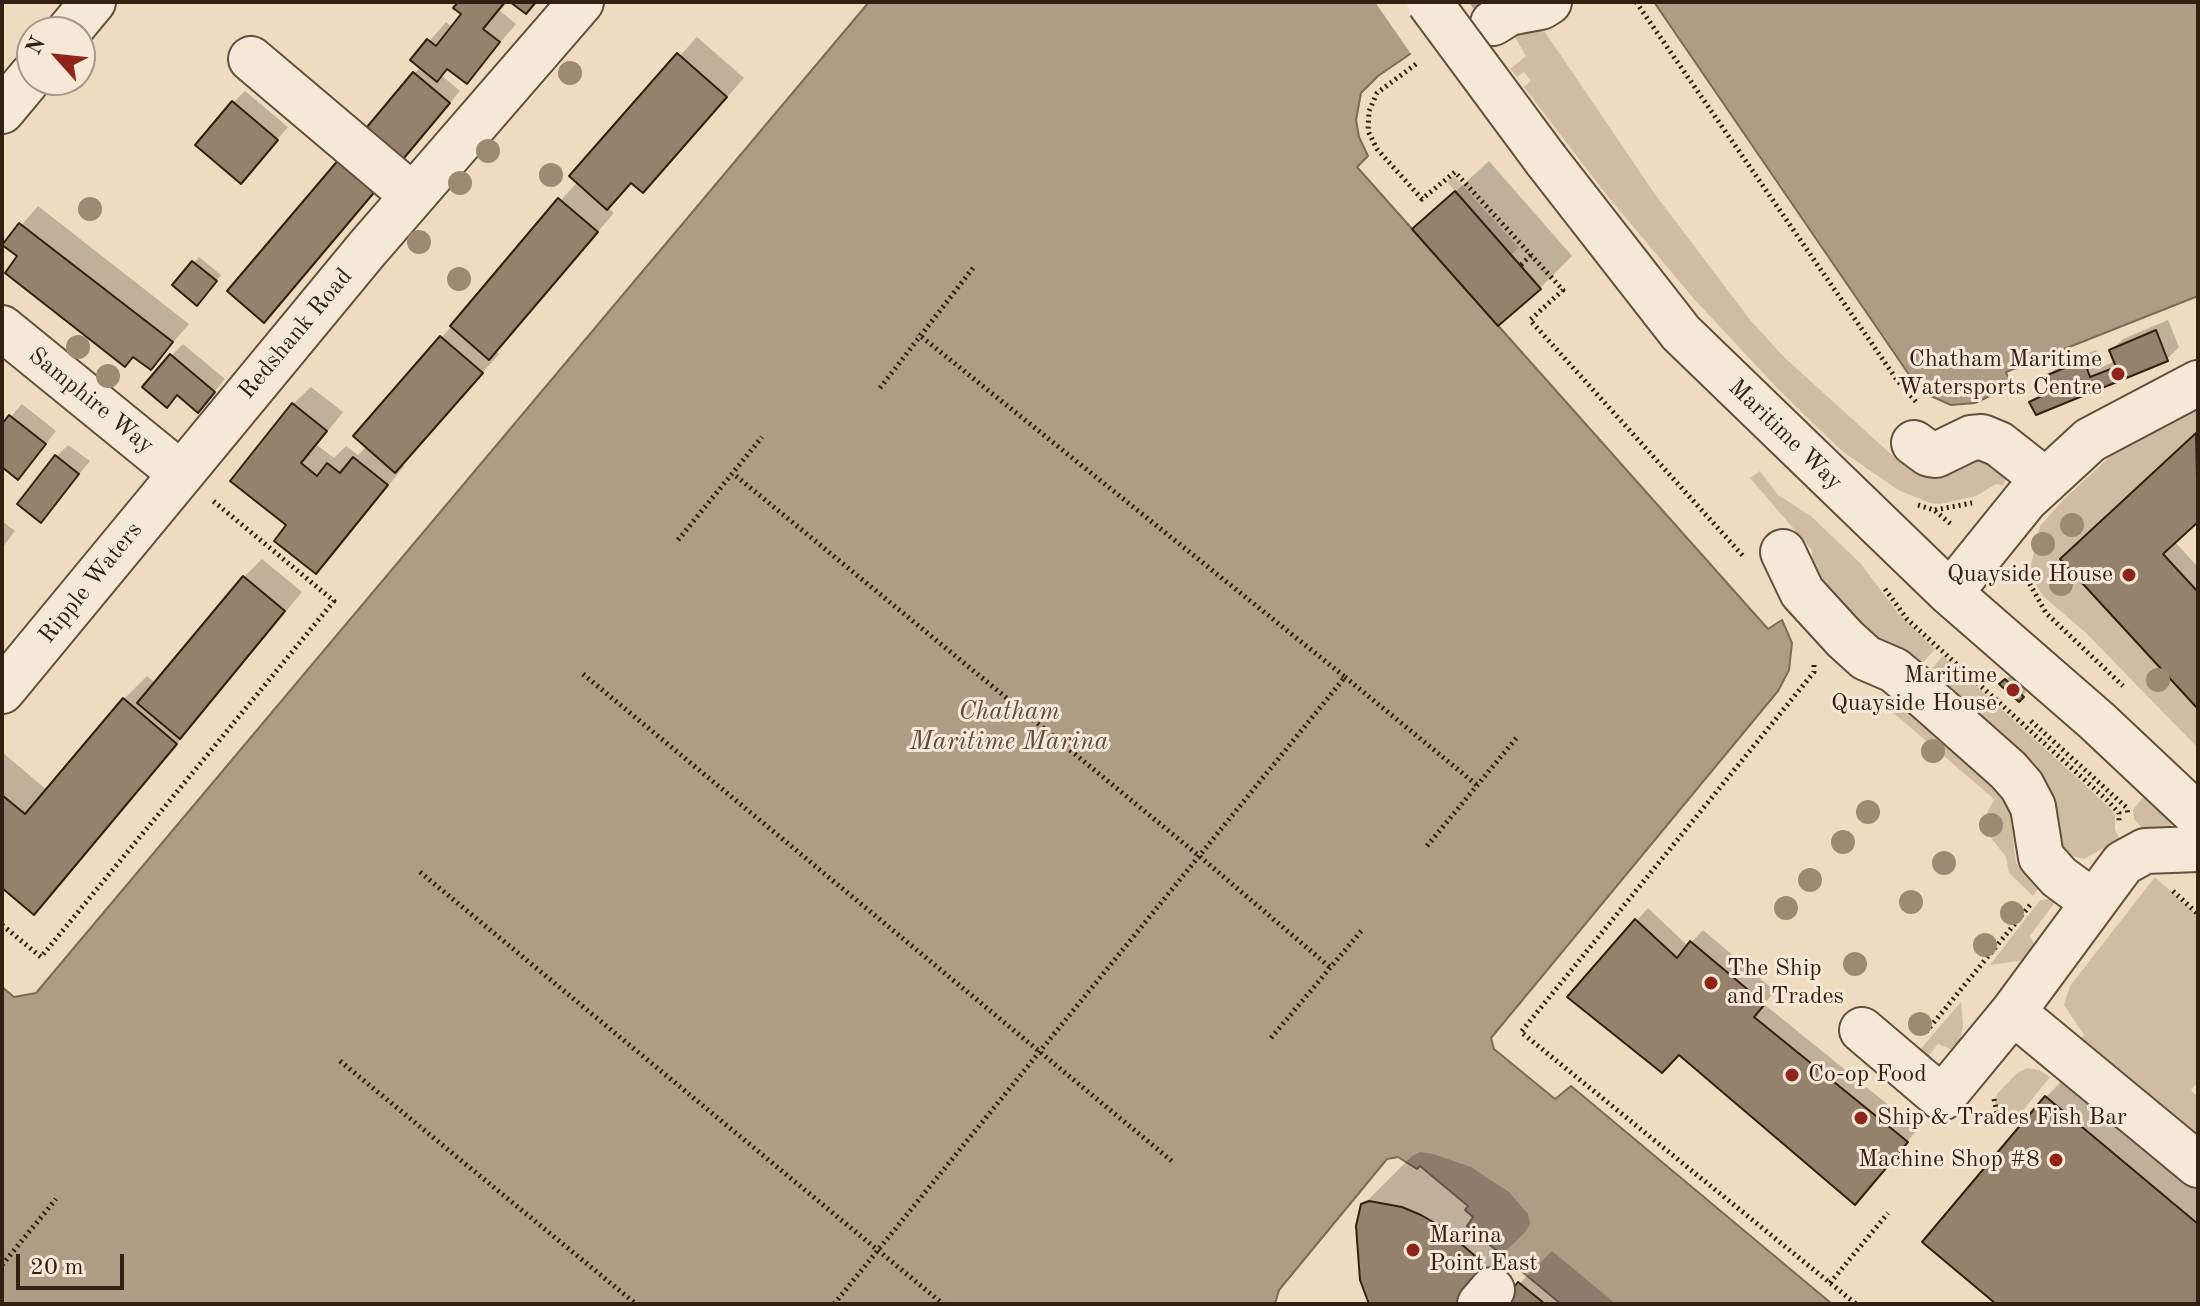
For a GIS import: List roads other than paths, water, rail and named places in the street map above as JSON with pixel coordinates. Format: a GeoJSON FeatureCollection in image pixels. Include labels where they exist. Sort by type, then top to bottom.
{"type":"FeatureCollection","features":[{"type":"Feature","properties":{"kind":"street","name":"Redshank Road"},"geometry":{"type":"LineString","coordinates":[[180,473],[581,2]]}},
{"type":"Feature","properties":{"kind":"street","name":"Maritime Way"},"geometry":{"type":"LineString","coordinates":[[1429,2],[1546,160],[1681,333],[1950,593],[2097,721],[2198,816]]}},
{"type":"Feature","properties":{"kind":"street"},"geometry":{"type":"LineString","coordinates":[[1493,23],[1509,13],[1566,3]]}},
{"type":"Feature","properties":{"kind":"street"},"geometry":{"type":"LineString","coordinates":[[251,59],[413,196]]}},
{"type":"Feature","properties":{"kind":"street"},"geometry":{"type":"LineString","coordinates":[[2,111],[16,94]]}},
{"type":"Feature","properties":{"kind":"street","name":"Samphire Way"},"geometry":{"type":"LineString","coordinates":[[2,328],[180,473]]}},
{"type":"Feature","properties":{"kind":"street"},"geometry":{"type":"LineString","coordinates":[[1950,593],[2026,499],[2090,440],[2198,383]]}},
{"type":"Feature","properties":{"kind":"street"},"geometry":{"type":"LineString","coordinates":[[1918,425],[1929,454],[1936,455],[1971,438],[1982,437],[1999,444],[2046,481]]}},
{"type":"Feature","properties":{"kind":"street","name":"Ripple Waters"},"geometry":{"type":"LineString","coordinates":[[2,691],[180,473]]}},
{"type":"Feature","properties":{"kind":"street"},"geometry":{"type":"LineString","coordinates":[[1766,557],[1866,658],[1894,670],[2008,770],[2022,786],[2033,807],[2041,857],[2059,877],[2093,902]]}},
{"type":"Feature","properties":{"kind":"street"},"geometry":{"type":"LineString","coordinates":[[1862,1030],[1942,1098],[2013,1012],[2123,863],[2145,851],[2198,849]]}},
{"type":"Feature","properties":{"kind":"street"},"geometry":{"type":"LineString","coordinates":[[2013,1012],[2198,1165]]}},
{"type":"Feature","properties":{"kind":"water","name":"Chatham Maritime Marina"},"geometry":{"type":"Polygon","coordinates":[[[869,2],[1486,2],[1378,76],[1361,93],[1356,120],[1359,137],[1368,156],[1357,167],[1768,629],[1782,620],[1792,643],[1789,670],[1778,691],[1491,1038],[1494,1049],[1555,1099],[1571,1086],[1832,1304],[1561,1304],[1467,1226],[1473,1217],[1465,1210],[1468,1206],[1420,1166],[1417,1169],[1398,1157],[1387,1159],[1279,1290],[1275,1304],[2,1304],[2,987],[14,997],[36,993],[869,2]]]}},
{"type":"Feature","properties":{"kind":"water"},"geometry":{"type":"Polygon","coordinates":[[[1654,2],[2198,2],[2198,296],[2006,372],[2011,386],[1975,403],[1951,405],[1931,396],[1912,379],[1654,2]]]}},
{"type":"Feature","properties":{"kind":"place","name":"Chatham Maritime Watersports Centre"},"geometry":{"type":"Point","coordinates":[2118,374]}},
{"type":"Feature","properties":{"kind":"place","name":"Quayside House"},"geometry":{"type":"Point","coordinates":[2129,575]}},
{"type":"Feature","properties":{"kind":"place","name":"Maritime Quayside House"},"geometry":{"type":"Point","coordinates":[2013,690]}},
{"type":"Feature","properties":{"kind":"place","name":"The Ship and Trades"},"geometry":{"type":"Point","coordinates":[1711,983]}},
{"type":"Feature","properties":{"kind":"place","name":"Co-op Food"},"geometry":{"type":"Point","coordinates":[1792,1075]}},
{"type":"Feature","properties":{"kind":"place","name":"Ship & Trades Fish Bar"},"geometry":{"type":"Point","coordinates":[1861,1118]}},
{"type":"Feature","properties":{"kind":"place","name":"Machine Shop #8"},"geometry":{"type":"Point","coordinates":[2056,1160]}},
{"type":"Feature","properties":{"kind":"place","name":"Marina Point East"},"geometry":{"type":"Point","coordinates":[1413,1250]}}]}
